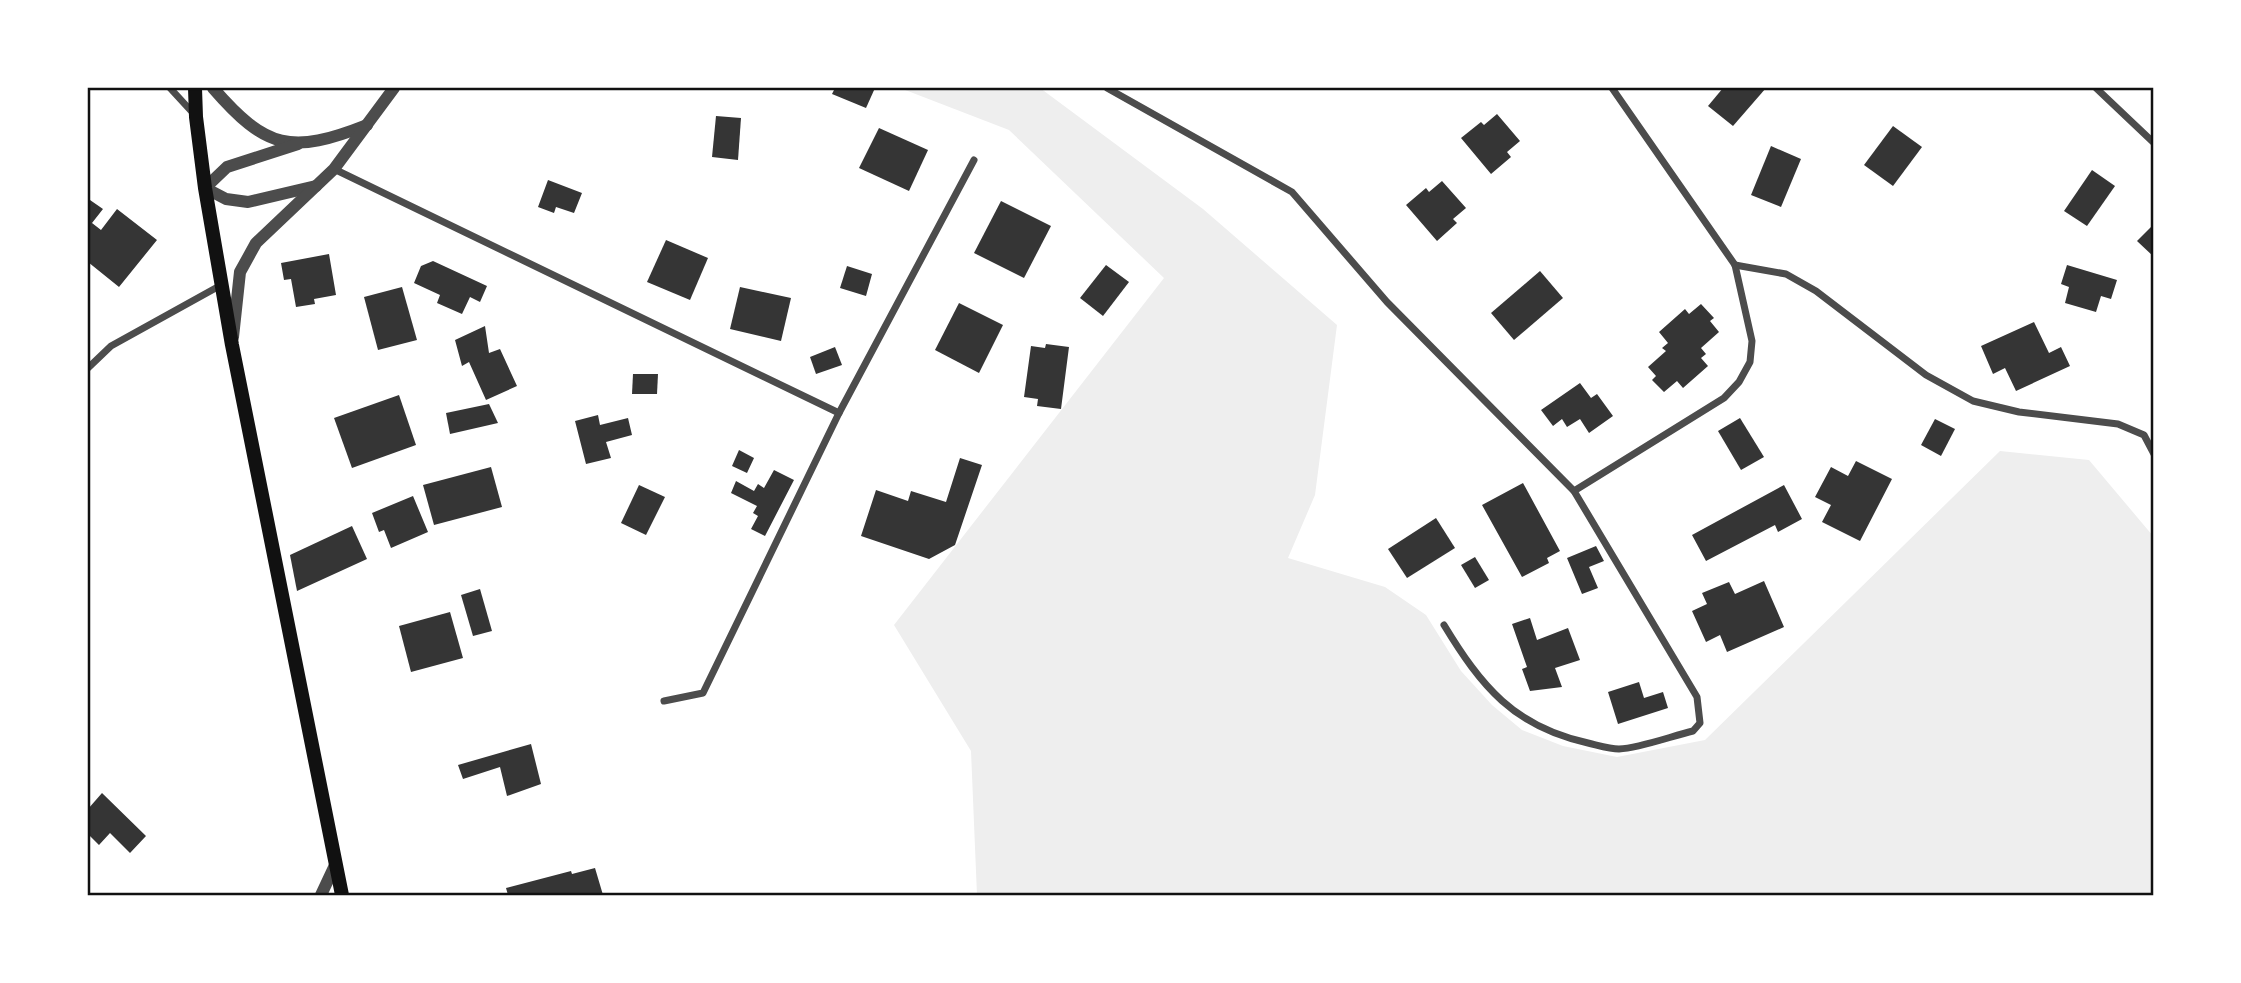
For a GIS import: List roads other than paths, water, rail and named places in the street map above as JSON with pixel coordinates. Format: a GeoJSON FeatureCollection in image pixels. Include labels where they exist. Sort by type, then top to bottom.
{"type":"FeatureCollection","features":[{"type":"Feature","properties":{"kind":"main road"},"geometry":{"type":"LineString","coordinates":[[195,88],[205,188],[232,345],[342,895]]}},
{"type":"Feature","properties":{"kind":"street"},"geometry":{"type":"LineString","coordinates":[[170,88],[197,117]]}},
{"type":"Feature","properties":{"kind":"street"},"geometry":{"type":"LineString","coordinates":[[213,88],[238,116],[264,135],[298,144]]}},
{"type":"Feature","properties":{"kind":"street"},"geometry":{"type":"LineString","coordinates":[[232,345],[240,272],[256,243],[320,185],[394,88]]}},
{"type":"Feature","properties":{"kind":"street"},"geometry":{"type":"LineString","coordinates":[[1107,88],[1292,192],[1387,302],[1574,491],[1697,697],[1700,723],[1693,732],[1618,749],[1567,738],[1528,720],[1498,700],[1468,665],[1444,625]]}},
{"type":"Feature","properties":{"kind":"street"},"geometry":{"type":"LineString","coordinates":[[1574,491],[1724,398],[1739,382],[1750,362],[1752,341],[1735,265],[1612,88]]}},
{"type":"Feature","properties":{"kind":"street"},"geometry":{"type":"LineString","coordinates":[[2096,88],[2154,143]]}},
{"type":"Feature","properties":{"kind":"street"},"geometry":{"type":"LineString","coordinates":[[320,185],[248,202],[226,199],[205,188],[227,167],[298,144],[331,139],[367,125]]}},
{"type":"Feature","properties":{"kind":"street"},"geometry":{"type":"LineString","coordinates":[[664,701],[703,693],[839,413],[974,160]]}},
{"type":"Feature","properties":{"kind":"street"},"geometry":{"type":"LineString","coordinates":[[334,169],[839,413]]}},
{"type":"Feature","properties":{"kind":"street"},"geometry":{"type":"LineString","coordinates":[[1735,265],[1786,274],[1816,291],[1926,375],[1973,401],[2019,412],[2118,424],[2144,435],[2154,454]]}},
{"type":"Feature","properties":{"kind":"street"},"geometry":{"type":"LineString","coordinates":[[88,368],[111,346],[223,284]]}},
{"type":"Feature","properties":{"kind":"street"},"geometry":{"type":"LineString","coordinates":[[321,895],[336,863]]}}]}
